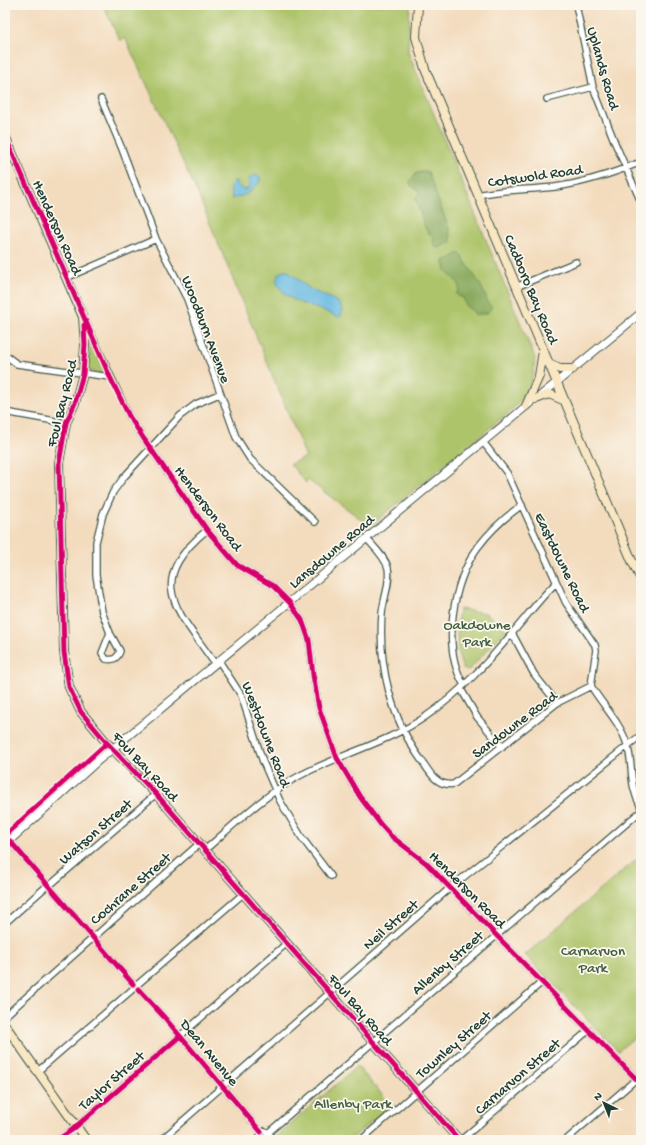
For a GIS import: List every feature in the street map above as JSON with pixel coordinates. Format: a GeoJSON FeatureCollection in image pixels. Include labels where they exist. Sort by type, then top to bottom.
{"type":"FeatureCollection","features":[{"type":"Feature","properties":{"kind":"main road","name":"Cadboro Bay Road"},"geometry":{"type":"LineString","coordinates":[[418,5],[416,37],[421,58],[563,400],[640,575]]}},
{"type":"Feature","properties":{"kind":"main road","name":"Henderson Road"},"geometry":{"type":"LineString","coordinates":[[5,136],[68,277],[84,317]]}},
{"type":"Feature","properties":{"kind":"main road","name":"Foul Bay Road"},"geometry":{"type":"LineString","coordinates":[[84,317],[85,345],[83,374],[66,423],[59,462],[65,670],[69,687],[81,712],[156,794],[460,1140]]}},
{"type":"Feature","properties":{"kind":"main road"},"geometry":{"type":"LineString","coordinates":[[526,406],[539,376],[543,350]]}},
{"type":"Feature","properties":{"kind":"main road"},"geometry":{"type":"LineString","coordinates":[[549,364],[560,369],[573,369]]}},
{"type":"Feature","properties":{"kind":"main road"},"geometry":{"type":"LineString","coordinates":[[536,399],[550,394],[563,400]]}},
{"type":"Feature","properties":{"kind":"main road"},"geometry":{"type":"LineString","coordinates":[[5,1025],[86,1140]]}},
{"type":"Feature","properties":{"kind":"street","name":"Uplands Road"},"geometry":{"type":"LineString","coordinates":[[576,5],[593,87],[641,202]]}},
{"type":"Feature","properties":{"kind":"street"},"geometry":{"type":"LineString","coordinates":[[547,99],[593,87]]}},
{"type":"Feature","properties":{"kind":"street","name":"Woodburn Avenue"},"geometry":{"type":"LineString","coordinates":[[101,100],[122,149],[156,239],[187,299],[230,426],[242,448],[260,469],[315,522]]}},
{"type":"Feature","properties":{"kind":"street"},"geometry":{"type":"LineString","coordinates":[[5,157],[13,154]]}},
{"type":"Feature","properties":{"kind":"street","name":"Cotswold Road"},"geometry":{"type":"LineString","coordinates":[[478,195],[490,192],[557,187],[588,180],[641,162]]}},
{"type":"Feature","properties":{"kind":"street"},"geometry":{"type":"LineString","coordinates":[[68,277],[156,239]]}},
{"type":"Feature","properties":{"kind":"street"},"geometry":{"type":"LineString","coordinates":[[516,288],[576,262]]}},
{"type":"Feature","properties":{"kind":"street","name":"Lansdowne Road"},"geometry":{"type":"LineString","coordinates":[[7,843],[113,748],[526,406],[557,383],[641,313]]}},
{"type":"Feature","properties":{"kind":"street","name":"Henderson Road"},"geometry":{"type":"LineString","coordinates":[[84,317],[129,416],[150,449],[207,530],[237,565],[273,586],[290,602],[302,620],[307,633],[319,708],[337,758],[360,797],[381,825],[396,840],[426,863],[589,1030],[640,1079]]}},
{"type":"Feature","properties":{"kind":"street"},"geometry":{"type":"LineString","coordinates":[[5,355],[17,364],[110,377]]}},
{"type":"Feature","properties":{"kind":"street"},"geometry":{"type":"LineString","coordinates":[[110,633],[102,612],[96,575],[96,542],[100,523],[108,502],[118,484],[187,410],[219,394]]}},
{"type":"Feature","properties":{"kind":"street"},"geometry":{"type":"LineString","coordinates":[[5,412],[66,423]]}},
{"type":"Feature","properties":{"kind":"street","name":"Eastdowne Road"},"geometry":{"type":"LineString","coordinates":[[483,442],[507,473],[556,583],[571,612],[595,645],[596,650],[591,686]]}},
{"type":"Feature","properties":{"kind":"street"},"geometry":{"type":"LineString","coordinates":[[502,747],[477,717],[462,687],[457,670],[452,636],[455,600],[468,563],[486,537],[522,505]]}},
{"type":"Feature","properties":{"kind":"street","name":"Westdowne Road"},"geometry":{"type":"LineString","coordinates":[[207,530],[186,548],[174,571],[172,587],[176,607],[181,617],[241,695],[255,743],[275,791],[302,838],[331,876]]}},
{"type":"Feature","properties":{"kind":"street"},"geometry":{"type":"LineString","coordinates":[[367,538],[386,562],[388,568],[381,631],[383,665],[388,692],[404,731]]}},
{"type":"Feature","properties":{"kind":"street","name":"Cochrane Street"},"geometry":{"type":"LineString","coordinates":[[5,1016],[93,937],[202,846],[275,791],[300,775],[337,758],[404,731],[426,717],[462,687],[556,583]]}},
{"type":"Feature","properties":{"kind":"street"},"geometry":{"type":"LineString","coordinates":[[512,633],[534,674],[557,703]]}},
{"type":"Feature","properties":{"kind":"street"},"geometry":{"type":"LineString","coordinates":[[591,686],[616,721],[627,746],[630,776],[641,807]]}},
{"type":"Feature","properties":{"kind":"street","name":"Sandowne Road"},"geometry":{"type":"LineString","coordinates":[[404,731],[411,746],[434,778],[443,784],[454,784],[557,703],[591,686]]}},
{"type":"Feature","properties":{"kind":"street","name":"Neil Street"},"geometry":{"type":"LineString","coordinates":[[161,1140],[450,888],[641,735]]}},
{"type":"Feature","properties":{"kind":"street","name":"Watson Street"},"geometry":{"type":"LineString","coordinates":[[5,923],[156,794]]}},
{"type":"Feature","properties":{"kind":"street","name":"Allenby Street"},"geometry":{"type":"LineString","coordinates":[[268,1132],[641,811]]}},
{"type":"Feature","properties":{"kind":"street","name":"Dean Avenue"},"geometry":{"type":"LineString","coordinates":[[7,843],[48,886],[262,1132]]}},
{"type":"Feature","properties":{"kind":"street"},"geometry":{"type":"LineString","coordinates":[[38,1071],[243,894]]}},
{"type":"Feature","properties":{"kind":"street","name":"Taylor Street"},"geometry":{"type":"LineString","coordinates":[[57,1140],[76,1126],[287,943]]}},
{"type":"Feature","properties":{"kind":"street","name":"Townley Street"},"geometry":{"type":"LineString","coordinates":[[361,1140],[542,982]]}},
{"type":"Feature","properties":{"kind":"street","name":"Carnarvon Street"},"geometry":{"type":"LineString","coordinates":[[460,1140],[589,1030]]}},
{"type":"Feature","properties":{"kind":"street"},"geometry":{"type":"LineString","coordinates":[[566,1140],[640,1079]]}},
{"type":"Feature","properties":{"kind":"street"},"geometry":{"type":"LineString","coordinates":[[261,1140],[260,1137],[262,1132],[268,1132],[270,1135],[268,1140]]}},
{"type":"Feature","properties":{"kind":"green space"},"geometry":{"type":"Polygon","coordinates":[[[103,5],[410,5],[408,52],[535,358],[533,374],[529,387],[512,410],[370,526],[308,480],[306,483],[290,464],[306,457],[197,192],[125,38],[120,41],[103,5]]]}},
{"type":"Feature","properties":{"kind":"green space"},"geometry":{"type":"Polygon","coordinates":[[[424,171],[428,172],[449,229],[451,242],[437,249],[434,245],[433,237],[426,230],[416,201],[416,197],[419,194],[418,190],[411,186],[410,181],[417,173],[424,171]]]}},
{"type":"Feature","properties":{"kind":"green space"},"geometry":{"type":"Polygon","coordinates":[[[460,253],[481,286],[489,304],[492,307],[487,313],[475,315],[474,312],[466,306],[463,297],[459,297],[456,294],[459,290],[459,284],[446,271],[444,261],[460,253]]]}},
{"type":"Feature","properties":{"kind":"green space"},"geometry":{"type":"Polygon","coordinates":[[[91,342],[105,371],[103,374],[87,370],[91,342]]]}},
{"type":"Feature","properties":{"kind":"green space","name":"Oakdowne Park"},"geometry":{"type":"Polygon","coordinates":[[[459,609],[486,613],[506,630],[468,671],[463,669],[460,662],[457,632],[459,609]]]}},
{"type":"Feature","properties":{"kind":"green space","name":"Carnarvon Park"},"geometry":{"type":"Polygon","coordinates":[[[639,857],[641,860],[641,1032],[618,1051],[525,955],[639,857]]]}},
{"type":"Feature","properties":{"kind":"green space","name":"Allenby Park"},"geometry":{"type":"Polygon","coordinates":[[[357,1066],[391,1105],[350,1140],[272,1140],[357,1066]]]}},
{"type":"Feature","properties":{"kind":"water"},"geometry":{"type":"Polygon","coordinates":[[[256,175],[260,177],[260,182],[247,194],[232,199],[230,187],[234,181],[236,181],[242,189],[246,190],[249,187],[249,178],[256,175]]]}},
{"type":"Feature","properties":{"kind":"water"},"geometry":{"type":"Polygon","coordinates":[[[288,271],[310,289],[338,302],[343,310],[340,317],[294,300],[287,295],[276,281],[279,273],[288,271]]]}},
{"type":"Feature","properties":{"kind":"cycle path"},"geometry":{"type":"LineString","coordinates":[[5,136],[110,377],[129,416],[207,530],[237,565],[273,586],[290,603],[302,620],[309,640],[319,708],[337,758],[360,797],[391,836],[426,863],[641,1084]]}},
{"type":"Feature","properties":{"kind":"cycle path"},"geometry":{"type":"LineString","coordinates":[[84,325],[85,345],[83,374],[75,403],[66,423],[59,463],[64,652],[69,687],[81,712],[107,743],[156,794],[459,1140]]}},
{"type":"Feature","properties":{"kind":"cycle path"},"geometry":{"type":"LineString","coordinates":[[5,835],[107,743]]}},
{"type":"Feature","properties":{"kind":"cycle path"},"geometry":{"type":"LineString","coordinates":[[10,841],[133,984]]}},
{"type":"Feature","properties":{"kind":"cycle path"},"geometry":{"type":"LineString","coordinates":[[138,989],[164,1017],[261,1132]]}},
{"type":"Feature","properties":{"kind":"cycle path"},"geometry":{"type":"LineString","coordinates":[[57,1140],[72,1130],[180,1036]]}}]}
